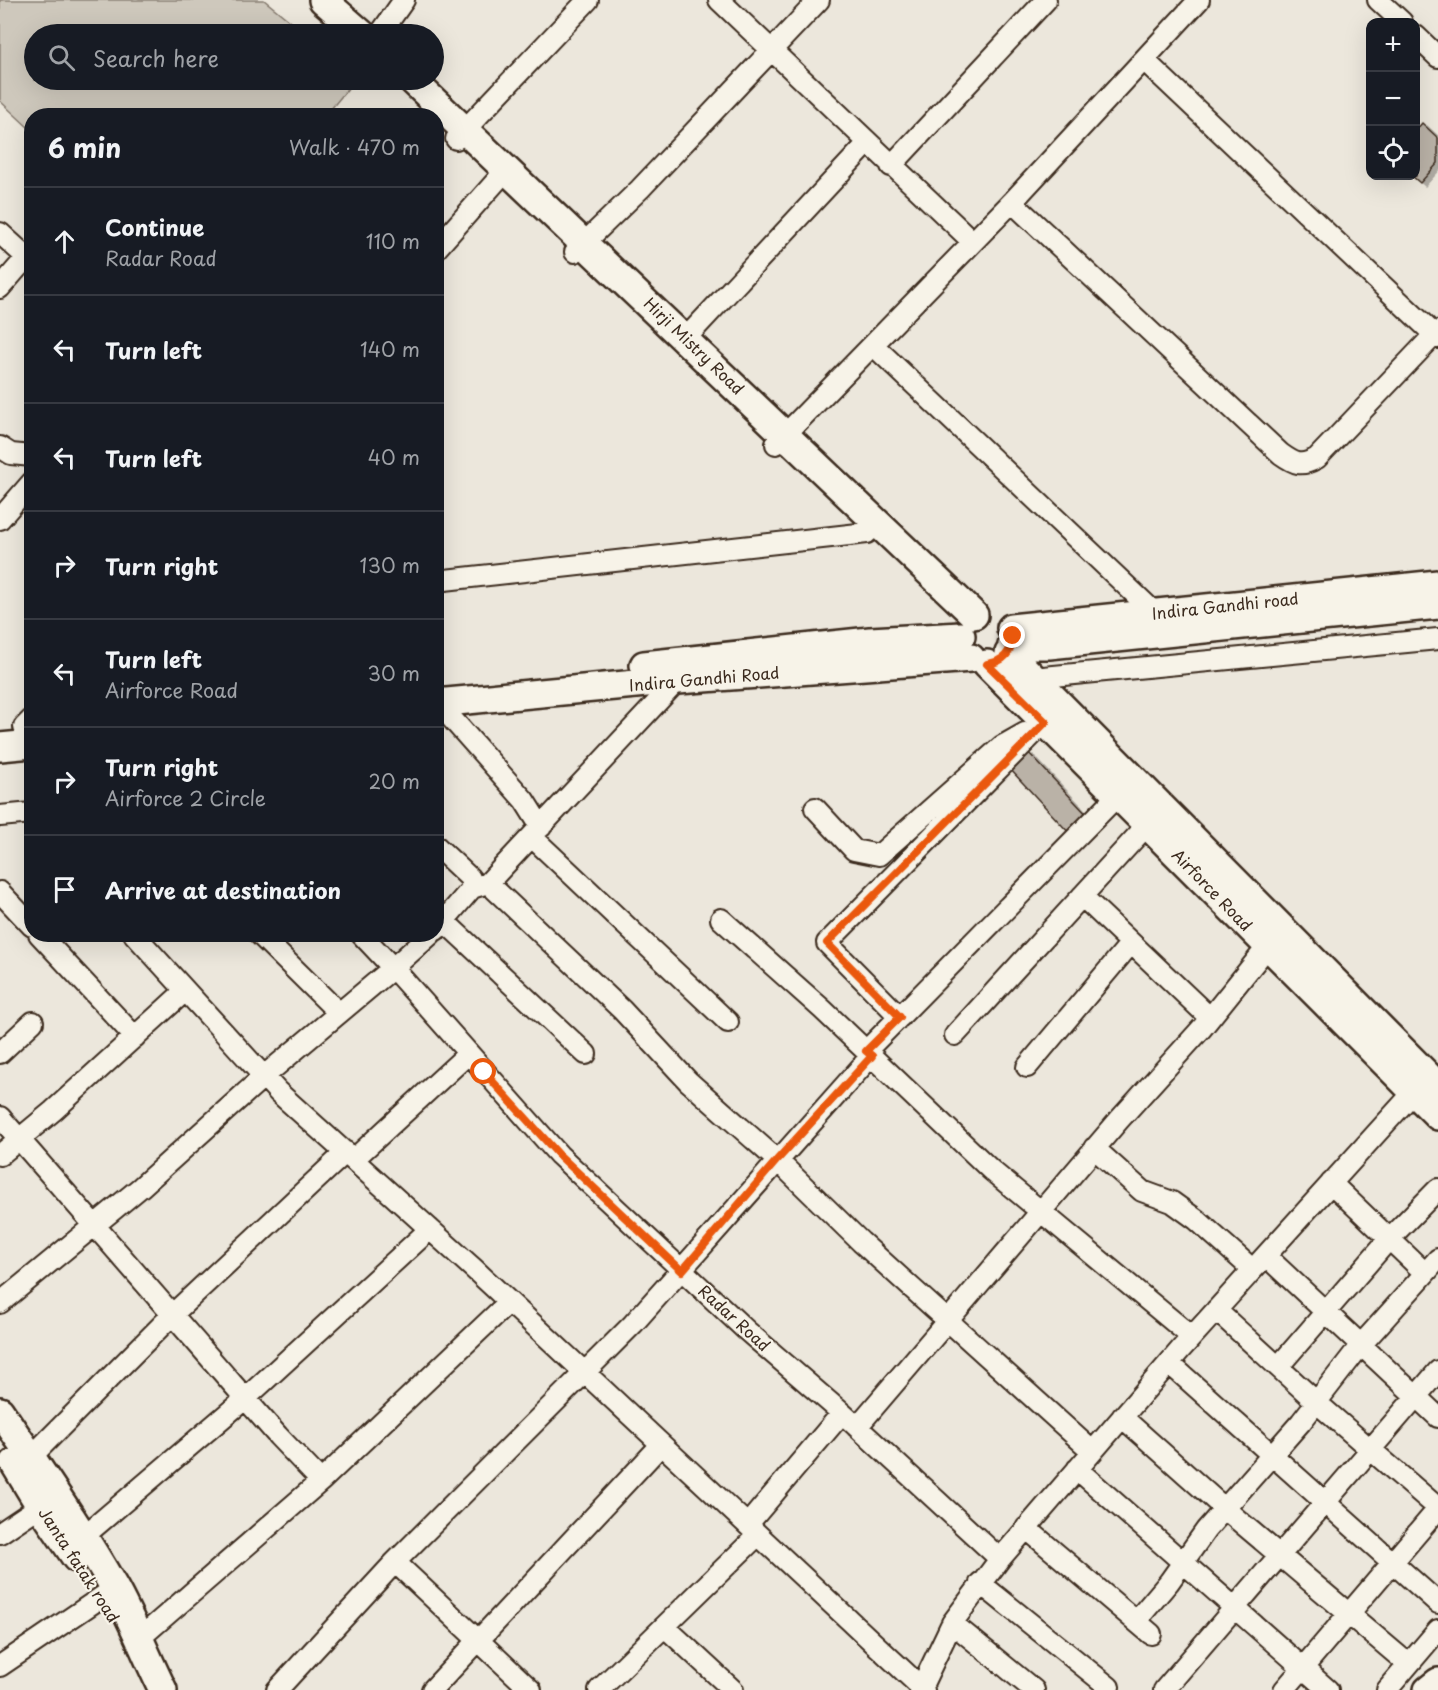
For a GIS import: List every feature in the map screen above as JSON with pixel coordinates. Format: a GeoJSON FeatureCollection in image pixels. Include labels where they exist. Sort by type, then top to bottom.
{"type":"FeatureCollection","features":[{"type":"Feature","properties":{"kind":"main road"},"geometry":{"type":"LineString","coordinates":[[302,0],[330,24]]}},
{"type":"Feature","properties":{"kind":"main road"},"geometry":{"type":"LineString","coordinates":[[323,0],[351,24]]}},
{"type":"Feature","properties":{"kind":"main road"},"geometry":{"type":"LineString","coordinates":[[402,90],[422,108]]}},
{"type":"Feature","properties":{"kind":"main road","name":"Hirji Mistry Road"},"geometry":{"type":"LineString","coordinates":[[421,90],[437,108]]}},
{"type":"Feature","properties":{"kind":"main road","name":"Hirji Mistry Road"},"geometry":{"type":"LineString","coordinates":[[444,115],[502,174],[781,439],[986,641]]}},
{"type":"Feature","properties":{"kind":"main road","name":"Hirji Mistry Road"},"geometry":{"type":"LineString","coordinates":[[444,125],[461,134]]}},
{"type":"Feature","properties":{"kind":"main road","name":"Hirji Mistry Road"},"geometry":{"type":"LineString","coordinates":[[580,247],[685,339],[867,533],[986,641]]}},
{"type":"Feature","properties":{"kind":"main road","name":"Indira Gandhi road"},"geometry":{"type":"LineString","coordinates":[[986,641],[1155,612],[1438,584]]}},
{"type":"Feature","properties":{"kind":"main road","name":"Indira Gandhi road"},"geometry":{"type":"LineString","coordinates":[[986,641],[1049,645],[1438,605]]}},
{"type":"Feature","properties":{"kind":"main road","name":"Indira Gandhi Road"},"geometry":{"type":"LineString","coordinates":[[444,696],[870,641],[986,641]]}},
{"type":"Feature","properties":{"kind":"main road","name":"Airforce Road"},"geometry":{"type":"LineString","coordinates":[[986,641],[1033,678],[1426,1089],[1438,1116]]}},
{"type":"Feature","properties":{"kind":"main road","name":"Airforce Road"},"geometry":{"type":"LineString","coordinates":[[986,641],[1046,722],[1268,946],[1426,1089]]}},
{"type":"Feature","properties":{"kind":"main road","name":"Indira Gandhi Road"},"geometry":{"type":"LineString","coordinates":[[444,697],[678,680],[986,641]]}},
{"type":"Feature","properties":{"kind":"main road"},"geometry":{"type":"LineString","coordinates":[[0,1411],[84,1536],[108,1593],[141,1637],[163,1690]]}},
{"type":"Feature","properties":{"kind":"main road","name":"Janta fatak road"},"geometry":{"type":"LineString","coordinates":[[0,1444],[18,1468],[40,1506],[108,1593],[150,1690]]}},
{"type":"Feature","properties":{"kind":"main road"},"geometry":{"type":"LineString","coordinates":[[1428,1690],[1438,1682]]}},
{"type":"Feature","properties":{"kind":"street"},"geometry":{"type":"LineString","coordinates":[[387,24],[404,0]]}},
{"type":"Feature","properties":{"kind":"street"},"geometry":{"type":"LineString","coordinates":[[461,134],[588,0]]}},
{"type":"Feature","properties":{"kind":"street"},"geometry":{"type":"LineString","coordinates":[[719,0],[867,144],[973,242]]}},
{"type":"Feature","properties":{"kind":"street"},"geometry":{"type":"LineString","coordinates":[[580,247],[640,189],[819,0]]}},
{"type":"Feature","properties":{"kind":"street"},"geometry":{"type":"LineString","coordinates":[[891,166],[1046,0]]}},
{"type":"Feature","properties":{"kind":"street"},"geometry":{"type":"LineString","coordinates":[[781,439],[1012,202],[1199,0]]}},
{"type":"Feature","properties":{"kind":"street"},"geometry":{"type":"LineString","coordinates":[[1378,0],[1398,18]]}},
{"type":"Feature","properties":{"kind":"street"},"geometry":{"type":"LineString","coordinates":[[1420,40],[1438,57]]}},
{"type":"Feature","properties":{"kind":"street"},"geometry":{"type":"LineString","coordinates":[[1012,202],[1294,464],[1305,465],[1328,448],[1437,335],[1144,60]]}},
{"type":"Feature","properties":{"kind":"street"},"geometry":{"type":"LineString","coordinates":[[685,339],[867,144]]}},
{"type":"Feature","properties":{"kind":"street"},"geometry":{"type":"LineString","coordinates":[[444,240],[502,174]]}},
{"type":"Feature","properties":{"kind":"street"},"geometry":{"type":"LineString","coordinates":[[0,233],[24,255]]}},
{"type":"Feature","properties":{"kind":"street"},"geometry":{"type":"LineString","coordinates":[[0,288],[24,265]]}},
{"type":"Feature","properties":{"kind":"street"},"geometry":{"type":"LineString","coordinates":[[874,346],[1155,612]]}},
{"type":"Feature","properties":{"kind":"street"},"geometry":{"type":"LineString","coordinates":[[0,447],[11,454],[24,455]]}},
{"type":"Feature","properties":{"kind":"street"},"geometry":{"type":"LineString","coordinates":[[0,519],[24,491]]}},
{"type":"Feature","properties":{"kind":"street"},"geometry":{"type":"LineString","coordinates":[[444,580],[867,533]]}},
{"type":"Feature","properties":{"kind":"street"},"geometry":{"type":"LineString","coordinates":[[1033,678],[1438,639]]}},
{"type":"Feature","properties":{"kind":"street"},"geometry":{"type":"LineString","coordinates":[[444,923],[536,832],[678,680]]}},
{"type":"Feature","properties":{"kind":"street"},"geometry":{"type":"LineString","coordinates":[[444,705],[524,800],[536,832],[728,1023]]}},
{"type":"Feature","properties":{"kind":"street"},"geometry":{"type":"LineString","coordinates":[[815,808],[854,850],[879,855],[1002,746],[1046,722]]}},
{"type":"Feature","properties":{"kind":"street"},"geometry":{"type":"LineString","coordinates":[[900,1017],[827,943],[1046,722]]}},
{"type":"Feature","properties":{"kind":"street"},"geometry":{"type":"LineString","coordinates":[[277,1690],[395,1562],[582,1373],[625,1333],[682,1271],[900,1017],[1119,794]]}},
{"type":"Feature","properties":{"kind":"street"},"geometry":{"type":"LineString","coordinates":[[0,816],[24,814]]}},
{"type":"Feature","properties":{"kind":"street"},"geometry":{"type":"LineString","coordinates":[[955,1035],[1148,824]]}},
{"type":"Feature","properties":{"kind":"street"},"geometry":{"type":"LineString","coordinates":[[444,854],[607,995],[688,1082],[777,1160],[1092,1451]]}},
{"type":"Feature","properties":{"kind":"street"},"geometry":{"type":"LineString","coordinates":[[0,892],[24,918]]}},
{"type":"Feature","properties":{"kind":"street"},"geometry":{"type":"LineString","coordinates":[[1082,896],[1210,1018]]}},
{"type":"Feature","properties":{"kind":"street"},"geometry":{"type":"LineString","coordinates":[[721,919],[869,1053],[991,1170],[1192,1337]]}},
{"type":"Feature","properties":{"kind":"street"},"geometry":{"type":"LineString","coordinates":[[444,934],[586,1054]]}},
{"type":"Feature","properties":{"kind":"street"},"geometry":{"type":"LineString","coordinates":[[50,942],[135,1037]]}},
{"type":"Feature","properties":{"kind":"street"},"geometry":{"type":"LineString","coordinates":[[141,942],[263,1077],[430,1229],[922,1689],[952,1623],[980,1583],[1026,1528],[1252,1269],[1331,1183],[1426,1089]]}},
{"type":"Feature","properties":{"kind":"street"},"geometry":{"type":"LineString","coordinates":[[267,942],[339,1013]]}},
{"type":"Feature","properties":{"kind":"street","name":"Radar Road"},"geometry":{"type":"LineString","coordinates":[[369,942],[559,1155],[682,1271],[842,1413],[1000,1559]]}},
{"type":"Feature","properties":{"kind":"street"},"geometry":{"type":"LineString","coordinates":[[0,1303],[141,1187],[263,1077],[423,942]]}},
{"type":"Feature","properties":{"kind":"street"},"geometry":{"type":"LineString","coordinates":[[1027,1066],[1131,943]]}},
{"type":"Feature","properties":{"kind":"street"},"geometry":{"type":"LineString","coordinates":[[857,1427],[1094,1149],[1210,1018],[1268,946]]}},
{"type":"Feature","properties":{"kind":"street"},"geometry":{"type":"LineString","coordinates":[[0,1155],[185,991]]}},
{"type":"Feature","properties":{"kind":"street"},"geometry":{"type":"LineString","coordinates":[[0,1053],[33,1022]]}},
{"type":"Feature","properties":{"kind":"street"},"geometry":{"type":"LineString","coordinates":[[31,1457],[174,1313],[350,1155],[468,1054]]}},
{"type":"Feature","properties":{"kind":"street"},"geometry":{"type":"LineString","coordinates":[[0,1117],[321,1481]]}},
{"type":"Feature","properties":{"kind":"street"},"geometry":{"type":"LineString","coordinates":[[1094,1149],[1142,1191],[1172,1202],[1197,1220],[1252,1269]]}},
{"type":"Feature","properties":{"kind":"street"},"geometry":{"type":"LineString","coordinates":[[1136,1621],[1184,1563],[1206,1530],[1271,1456],[1360,1346],[1431,1266],[1388,1240],[1331,1183]]}},
{"type":"Feature","properties":{"kind":"street"},"geometry":{"type":"LineString","coordinates":[[1278,1367],[1388,1240],[1438,1189]]}},
{"type":"Feature","properties":{"kind":"street"},"geometry":{"type":"LineString","coordinates":[[84,1536],[247,1398],[430,1229]]}},
{"type":"Feature","properties":{"kind":"street"},"geometry":{"type":"LineString","coordinates":[[1266,1256],[1438,1417]]}},
{"type":"Feature","properties":{"kind":"street"},"geometry":{"type":"LineString","coordinates":[[141,1637],[321,1481],[508,1303]]}},
{"type":"Feature","properties":{"kind":"street"},"geometry":{"type":"LineString","coordinates":[[1216,1311],[1438,1509],[1284,1690]]}},
{"type":"Feature","properties":{"kind":"street"},"geometry":{"type":"LineString","coordinates":[[1169,1363],[1324,1503],[1394,1561],[1438,1603]]}},
{"type":"Feature","properties":{"kind":"street"},"geometry":{"type":"LineString","coordinates":[[1164,1690],[1438,1371]]}},
{"type":"Feature","properties":{"kind":"street"},"geometry":{"type":"LineString","coordinates":[[599,1690],[665,1627],[753,1529],[842,1413]]}},
{"type":"Feature","properties":{"kind":"street"},"geometry":{"type":"LineString","coordinates":[[1122,1417],[1225,1509],[1408,1664]]}},
{"type":"Feature","properties":{"kind":"street"},"geometry":{"type":"LineString","coordinates":[[432,1690],[661,1445]]}},
{"type":"Feature","properties":{"kind":"street"},"geometry":{"type":"LineString","coordinates":[[1077,1469],[1328,1690]]}},
{"type":"Feature","properties":{"kind":"street"},"geometry":{"type":"LineString","coordinates":[[0,1533],[40,1506]]}},
{"type":"Feature","properties":{"kind":"street"},"geometry":{"type":"LineString","coordinates":[[1026,1528],[1151,1634]]}},
{"type":"Feature","properties":{"kind":"street"},"geometry":{"type":"LineString","coordinates":[[395,1562],[531,1690]]}},
{"type":"Feature","properties":{"kind":"street"},"geometry":{"type":"LineString","coordinates":[[980,1583],[1109,1687]]}},
{"type":"Feature","properties":{"kind":"street"},"geometry":{"type":"LineString","coordinates":[[0,1666],[108,1593]]}},
{"type":"Feature","properties":{"kind":"street"},"geometry":{"type":"LineString","coordinates":[[952,1623],[1034,1690]]}},
{"type":"Feature","properties":{"kind":"street"},"geometry":{"type":"LineString","coordinates":[[665,1627],[734,1690]]}},
{"type":"Feature","properties":{"kind":"street"},"geometry":{"type":"LineString","coordinates":[[1387,1690],[1438,1630]]}},
{"type":"Feature","properties":{"kind":"shaded area"},"geometry":{"type":"Polygon","coordinates":[[[0,0],[264,0],[294,24],[24,24],[24,90],[347,90],[332,108],[24,108],[24,123],[0,101],[0,0]]]}},
{"type":"Feature","properties":{"kind":"building"},"geometry":{"type":"Polygon","coordinates":[[[1422,123],[1438,138],[1438,163],[1420,183],[1417,180],[1420,180],[1420,125],[1422,123]]]}},
{"type":"Feature","properties":{"kind":"building"},"geometry":{"type":"Polygon","coordinates":[[[1028,752],[1090,818],[1071,835],[1010,769],[1028,752]]]}},
{"type":"Feature","properties":{"kind":"route"},"geometry":{"type":"LineString","coordinates":[[484,1072],[559,1155],[682,1271],[777,1160],[872,1056],[866,1051],[900,1017],[827,943],[1046,722],[987,664],[995,663],[1009,653],[1013,636]]}}]}
